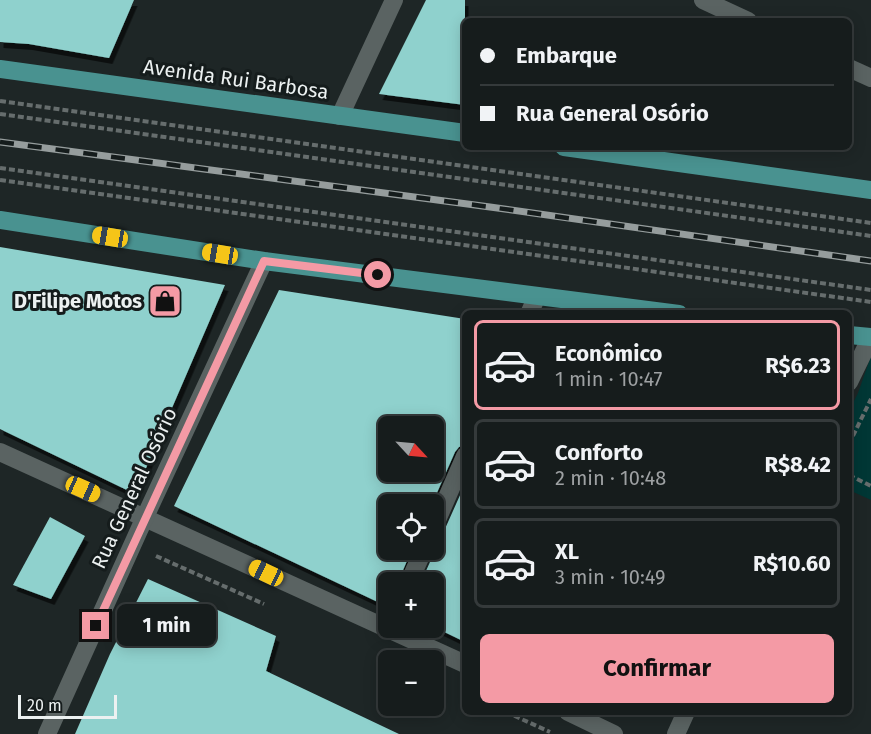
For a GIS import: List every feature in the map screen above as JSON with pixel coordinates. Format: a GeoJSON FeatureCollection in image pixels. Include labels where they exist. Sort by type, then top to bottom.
{"type":"FeatureCollection","features":[{"type":"Feature","properties":{"kind":"main road","name":"Avenida Rui Barbosa"},"geometry":{"type":"LineString","coordinates":[[0,69],[462,133]]}},
{"type":"Feature","properties":{"kind":"main road"},"geometry":{"type":"LineString","coordinates":[[585,150],[871,190]]}},
{"type":"Feature","properties":{"kind":"main road"},"geometry":{"type":"LineString","coordinates":[[0,220],[264,261],[647,310]]}},
{"type":"Feature","properties":{"kind":"main road"},"geometry":{"type":"LineString","coordinates":[[852,335],[871,338]]}},
{"type":"Feature","properties":{"kind":"street"},"geometry":{"type":"LineString","coordinates":[[340,116],[394,0]]}},
{"type":"Feature","properties":{"kind":"street"},"geometry":{"type":"LineString","coordinates":[[703,0],[742,18]]}},
{"type":"Feature","properties":{"kind":"street"},"geometry":{"type":"LineString","coordinates":[[852,69],[871,78]]}},
{"type":"Feature","properties":{"kind":"street","name":"Rua General Osório"},"geometry":{"type":"LineString","coordinates":[[47,734],[264,261]]}},
{"type":"Feature","properties":{"kind":"street"},"geometry":{"type":"LineString","coordinates":[[531,310],[537,296]]}},
{"type":"Feature","properties":{"kind":"street"},"geometry":{"type":"LineString","coordinates":[[852,376],[871,338]]}},
{"type":"Feature","properties":{"kind":"street"},"geometry":{"type":"LineString","coordinates":[[0,452],[378,623]]}},
{"type":"Feature","properties":{"kind":"street"},"geometry":{"type":"LineString","coordinates":[[444,504],[462,463]]}},
{"type":"Feature","properties":{"kind":"street"},"geometry":{"type":"LineString","coordinates":[[411,638],[462,663]]}},
{"type":"Feature","properties":{"kind":"street"},"geometry":{"type":"LineString","coordinates":[[574,715],[614,734]]}},
{"type":"Feature","properties":{"kind":"street"},"geometry":{"type":"LineString","coordinates":[[676,734],[685,715]]}},
{"type":"Feature","properties":{"kind":"path"},"geometry":{"type":"LineString","coordinates":[[0,101],[871,223]]}},
{"type":"Feature","properties":{"kind":"path"},"geometry":{"type":"LineString","coordinates":[[0,114],[871,236]]}},
{"type":"Feature","properties":{"kind":"path"},"geometry":{"type":"LineString","coordinates":[[0,168],[871,290]]}},
{"type":"Feature","properties":{"kind":"path"},"geometry":{"type":"LineString","coordinates":[[0,180],[871,302]]}},
{"type":"Feature","properties":{"kind":"path"},"geometry":{"type":"LineString","coordinates":[[852,438],[871,398]]}},
{"type":"Feature","properties":{"kind":"path"},"geometry":{"type":"LineString","coordinates":[[852,477],[871,486]]}},
{"type":"Feature","properties":{"kind":"path"},"geometry":{"type":"LineString","coordinates":[[147,552],[273,608]]}},
{"type":"Feature","properties":{"kind":"path"},"geometry":{"type":"LineString","coordinates":[[513,715],[554,734]]}},
{"type":"Feature","properties":{"kind":"shaded area"},"geometry":{"type":"Polygon","coordinates":[[[871,356],[871,500],[852,491],[852,405],[871,356]]]}},
{"type":"Feature","properties":{"kind":"building"},"geometry":{"type":"Polygon","coordinates":[[[0,0],[134,0],[109,58],[29,44],[0,42],[0,0]]]}},
{"type":"Feature","properties":{"kind":"building"},"geometry":{"type":"Polygon","coordinates":[[[426,0],[465,0],[465,18],[462,18],[462,105],[379,94],[426,0]]]}},
{"type":"Feature","properties":{"kind":"building"},"geometry":{"type":"Polygon","coordinates":[[[0,247],[225,285],[137,489],[133,487],[131,492],[0,429],[0,247]]]}},
{"type":"Feature","properties":{"kind":"building"},"geometry":{"type":"Polygon","coordinates":[[[279,290],[462,319],[462,446],[455,452],[444,477],[444,416],[378,416],[378,482],[442,482],[436,494],[378,494],[378,560],[407,560],[402,572],[378,572],[378,602],[174,506],[279,290]]]}},
{"type":"Feature","properties":{"kind":"building"},"geometry":{"type":"Polygon","coordinates":[[[462,491],[462,641],[444,632],[444,572],[425,572],[431,560],[444,560],[444,531],[462,491]]]}},
{"type":"Feature","properties":{"kind":"building"},"geometry":{"type":"Polygon","coordinates":[[[50,517],[85,536],[51,599],[13,585],[50,517]]]}},
{"type":"Feature","properties":{"kind":"building"},"geometry":{"type":"Polygon","coordinates":[[[148,579],[276,636],[266,671],[399,734],[75,734],[110,654],[148,579]]]}},
{"type":"Feature","properties":{"kind":"railway"},"geometry":{"type":"LineString","coordinates":[[0,142],[490,207],[871,261]]}},
{"type":"Feature","properties":{"kind":"place","name":"D'Filipe Motos"},"geometry":{"type":"Point","coordinates":[165,301]}},
{"type":"Feature","properties":{"kind":"route"},"geometry":{"type":"LineString","coordinates":[[96,626],[264,261],[378,275]]}}]}
